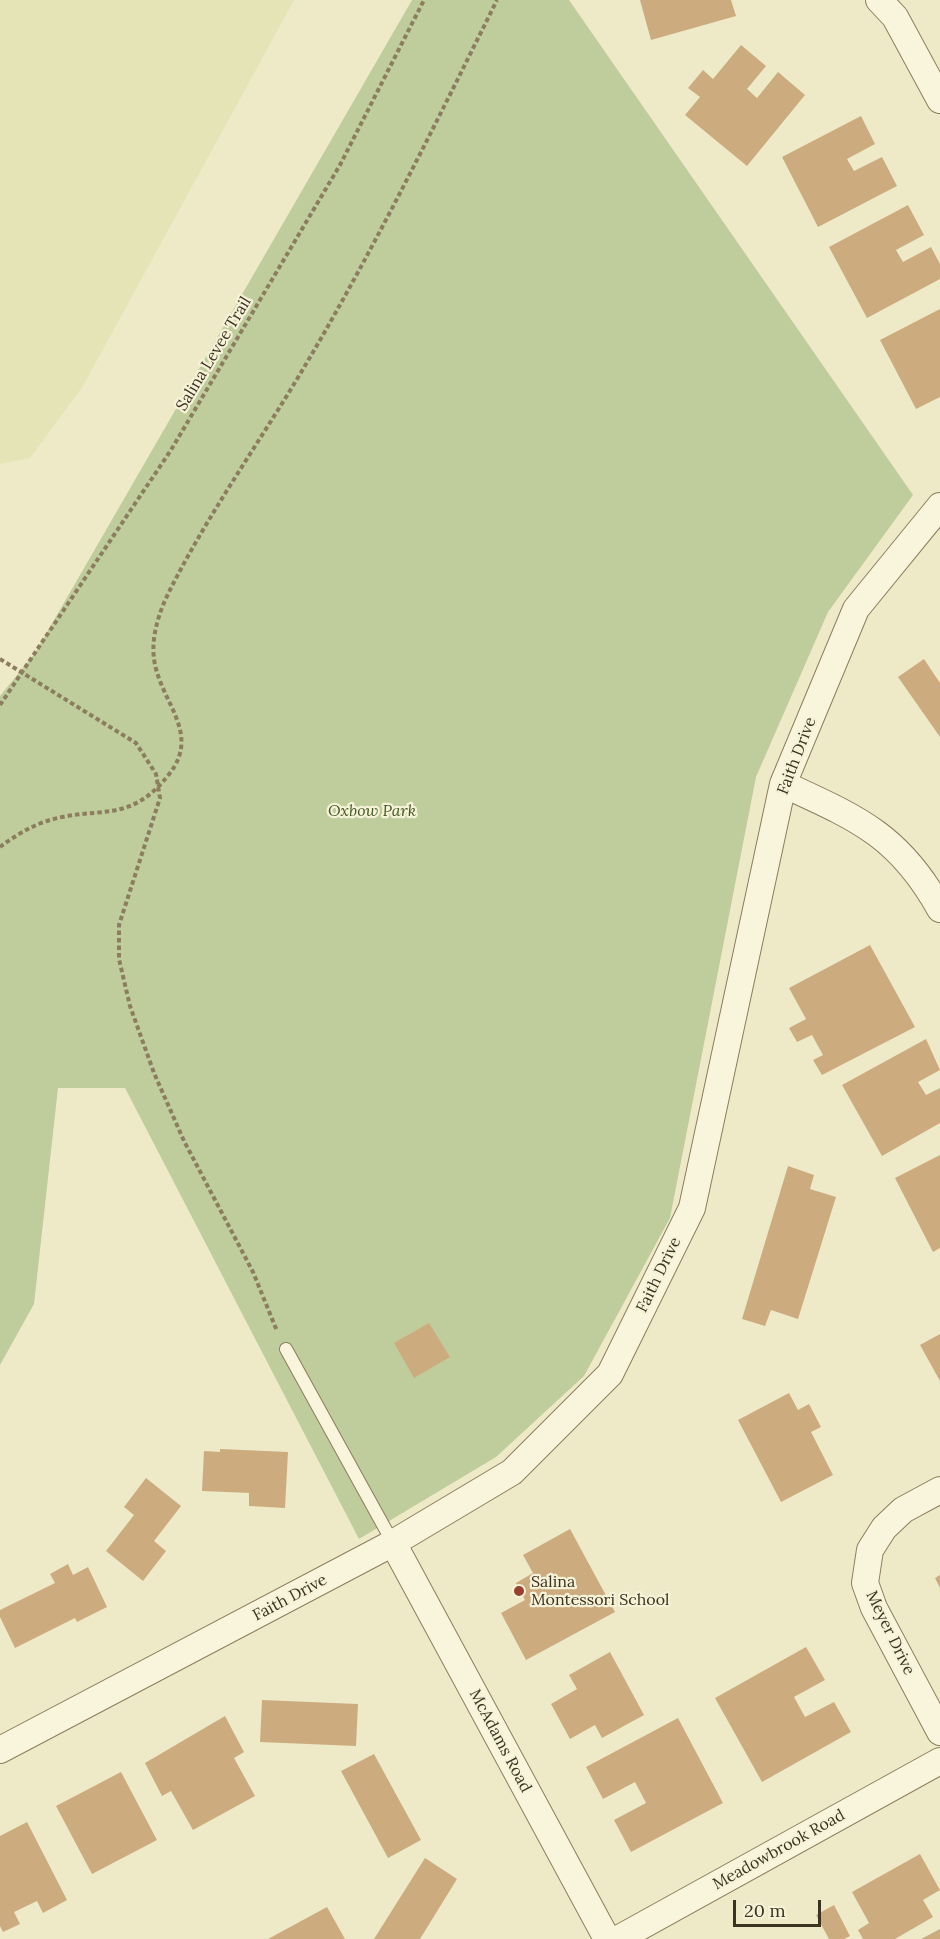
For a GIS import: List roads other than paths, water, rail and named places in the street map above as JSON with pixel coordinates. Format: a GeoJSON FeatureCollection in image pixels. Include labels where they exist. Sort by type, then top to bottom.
{"type":"FeatureCollection","features":[{"type":"Feature","properties":{"kind":"street"},"geometry":{"type":"LineString","coordinates":[[879,0],[895,17],[940,100]]}},
{"type":"Feature","properties":{"kind":"street","name":"Faith Drive"},"geometry":{"type":"LineString","coordinates":[[0,1750],[393,1543],[512,1472],[610,1374],[692,1208],[783,784],[856,609],[940,506]]}},
{"type":"Feature","properties":{"kind":"street"},"geometry":{"type":"LineString","coordinates":[[783,784],[834,808],[885,839],[902,853],[919,874],[940,909]]}},
{"type":"Feature","properties":{"kind":"street","name":"Meyer Drive"},"geometry":{"type":"LineString","coordinates":[[940,1490],[903,1510],[884,1528],[870,1551],[865,1583],[874,1608],[940,1732]]}},
{"type":"Feature","properties":{"kind":"street","name":"McAdams Road"},"geometry":{"type":"LineString","coordinates":[[393,1543],[607,1939]]}},
{"type":"Feature","properties":{"kind":"street","name":"Meadowbrook Road"},"geometry":{"type":"LineString","coordinates":[[618,1939],[940,1761]]}},
{"type":"Feature","properties":{"kind":"lane"},"geometry":{"type":"LineString","coordinates":[[286,1349],[393,1543]]}},
{"type":"Feature","properties":{"kind":"place","name":"Salina Montessori School"},"geometry":{"type":"Point","coordinates":[519,1591]}},
{"type":"Feature","properties":{"kind":"park label","name":"Oxbow Park"},"geometry":{"type":"Point","coordinates":[372,811]}}]}
